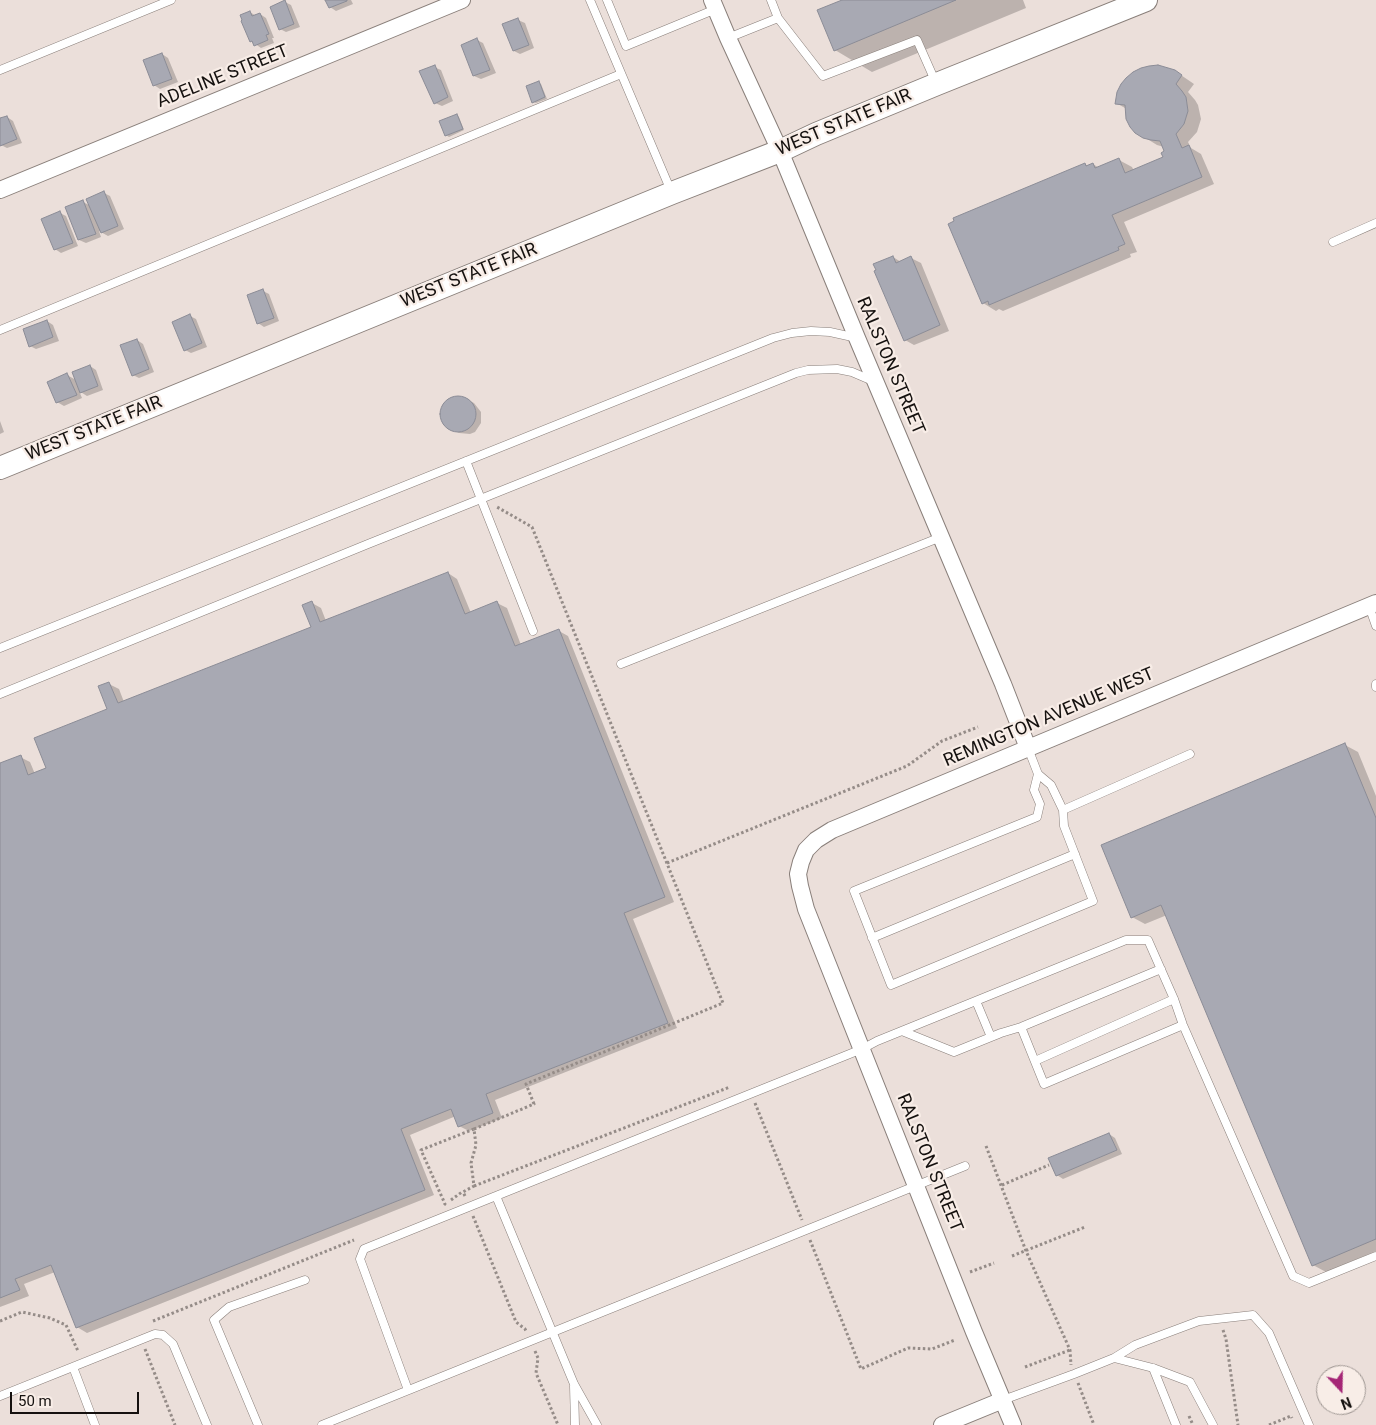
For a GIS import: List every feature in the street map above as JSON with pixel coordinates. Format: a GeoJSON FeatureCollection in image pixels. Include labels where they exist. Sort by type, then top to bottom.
{"type":"FeatureCollection","features":[{"type":"Feature","properties":{"kind":"street","name":"ADELINE STREET"},"geometry":{"type":"LineString","coordinates":[[0,190],[462,0]]}},
{"type":"Feature","properties":{"kind":"street","name":"WEST STATE FAIR"},"geometry":{"type":"LineString","coordinates":[[0,468],[1146,0]]}},
{"type":"Feature","properties":{"kind":"street","name":"RALSTON STREET"},"geometry":{"type":"LineString","coordinates":[[714,4],[780,151],[1028,748]]}},
{"type":"Feature","properties":{"kind":"street","name":"REMINGTON AVENUE WEST"},"geometry":{"type":"LineString","coordinates":[[809,916],[803,900],[798,874],[801,862],[806,850],[816,840],[832,830],[1372,605]]}},
{"type":"Feature","properties":{"kind":"street","name":"RALSTON STREET"},"geometry":{"type":"LineString","coordinates":[[809,916],[974,1332],[1013,1425]]}},
{"type":"Feature","properties":{"kind":"street"},"geometry":{"type":"LineString","coordinates":[[942,1425],[1003,1400]]}},
{"type":"Feature","properties":{"kind":"lane"},"geometry":{"type":"LineString","coordinates":[[0,70],[171,0]]}},
{"type":"Feature","properties":{"kind":"lane"},"geometry":{"type":"LineString","coordinates":[[590,0],[672,193]]}},
{"type":"Feature","properties":{"kind":"lane"},"geometry":{"type":"LineString","coordinates":[[607,0],[626,46],[714,4]]}},
{"type":"Feature","properties":{"kind":"lane"},"geometry":{"type":"LineString","coordinates":[[771,0],[778,18],[823,76],[917,40],[937,84]]}},
{"type":"Feature","properties":{"kind":"lane"},"geometry":{"type":"LineString","coordinates":[[728,38],[778,18]]}},
{"type":"Feature","properties":{"kind":"lane"},"geometry":{"type":"LineString","coordinates":[[0,330],[622,74]]}},
{"type":"Feature","properties":{"kind":"lane"},"geometry":{"type":"LineString","coordinates":[[1333,242],[1376,223]]}},
{"type":"Feature","properties":{"kind":"lane"},"geometry":{"type":"LineString","coordinates":[[0,648],[773,338],[811,331],[830,332],[857,338]]}},
{"type":"Feature","properties":{"kind":"lane"},"geometry":{"type":"LineString","coordinates":[[0,694],[796,373],[808,370],[837,369],[852,372],[875,381]]}},
{"type":"Feature","properties":{"kind":"lane"},"geometry":{"type":"LineString","coordinates":[[466,461],[533,631]]}},
{"type":"Feature","properties":{"kind":"lane"},"geometry":{"type":"LineString","coordinates":[[621,664],[941,538]]}},
{"type":"Feature","properties":{"kind":"lane"},"geometry":{"type":"LineString","coordinates":[[1372,605],[1376,626]]}},
{"type":"Feature","properties":{"kind":"lane"},"geometry":{"type":"LineString","coordinates":[[1028,748],[1038,774],[1051,784],[1063,810],[1064,826],[1094,900],[892,985],[854,891],[1037,817],[1040,804],[1034,790],[1038,774]]}},
{"type":"Feature","properties":{"kind":"lane"},"geometry":{"type":"LineString","coordinates":[[1063,810],[1190,754]]}},
{"type":"Feature","properties":{"kind":"lane"},"geometry":{"type":"LineString","coordinates":[[872,938],[1075,854]]}},
{"type":"Feature","properties":{"kind":"lane"},"geometry":{"type":"LineString","coordinates":[[408,1390],[360,1259],[364,1249],[862,1049],[1126,940],[1148,940],[1292,1276],[1309,1284],[1376,1256]]}},
{"type":"Feature","properties":{"kind":"lane"},"geometry":{"type":"LineString","coordinates":[[902,1031],[954,1052],[1021,1027],[1161,969]]}},
{"type":"Feature","properties":{"kind":"lane"},"geometry":{"type":"LineString","coordinates":[[1035,1061],[1174,999]]}},
{"type":"Feature","properties":{"kind":"lane"},"geometry":{"type":"LineString","coordinates":[[976,1002],[991,1037]]}},
{"type":"Feature","properties":{"kind":"lane"},"geometry":{"type":"LineString","coordinates":[[1021,1027],[1044,1084],[1183,1025]]}},
{"type":"Feature","properties":{"kind":"lane"},"geometry":{"type":"LineString","coordinates":[[322,1425],[965,1166]]}},
{"type":"Feature","properties":{"kind":"lane"},"geometry":{"type":"LineString","coordinates":[[496,1196],[574,1384],[597,1425]]}},
{"type":"Feature","properties":{"kind":"lane"},"geometry":{"type":"LineString","coordinates":[[258,1425],[214,1320],[229,1307],[305,1280]]}},
{"type":"Feature","properties":{"kind":"lane"},"geometry":{"type":"LineString","coordinates":[[1003,1400],[1114,1358],[1135,1345],[1199,1321],[1253,1315],[1269,1333],[1309,1425]]}},
{"type":"Feature","properties":{"kind":"lane"},"geometry":{"type":"LineString","coordinates":[[0,1396],[155,1334],[163,1336],[172,1344],[207,1425]]}},
{"type":"Feature","properties":{"kind":"lane"},"geometry":{"type":"LineString","coordinates":[[1114,1358],[1153,1368],[1190,1382],[1213,1425]]}},
{"type":"Feature","properties":{"kind":"lane"},"geometry":{"type":"LineString","coordinates":[[73,1367],[96,1425]]}},
{"type":"Feature","properties":{"kind":"lane"},"geometry":{"type":"LineString","coordinates":[[1153,1368],[1176,1425]]}},
{"type":"Feature","properties":{"kind":"lane"},"geometry":{"type":"LineString","coordinates":[[574,1384],[575,1425]]}},
{"type":"Feature","properties":{"kind":"path"},"geometry":{"type":"LineString","coordinates":[[436,1208],[444,1204],[422,1150],[534,1104],[526,1084],[723,1003],[532,527],[481,499]]}},
{"type":"Feature","properties":{"kind":"path"},"geometry":{"type":"LineString","coordinates":[[666,864],[907,766],[942,741],[978,727]]}},
{"type":"Feature","properties":{"kind":"path"},"geometry":{"type":"LineString","coordinates":[[558,1425],[536,1373],[538,1358],[525,1329],[516,1322],[463,1192],[474,1186],[746,1081],[861,1369],[908,1348],[932,1349],[955,1340]]}},
{"type":"Feature","properties":{"kind":"path"},"geometry":{"type":"LineString","coordinates":[[474,1129],[476,1145],[471,1163],[474,1186]]}},
{"type":"Feature","properties":{"kind":"path"},"geometry":{"type":"LineString","coordinates":[[986,1146],[1026,1250],[1070,1350],[1071,1367]]}},
{"type":"Feature","properties":{"kind":"path"},"geometry":{"type":"LineString","coordinates":[[1001,1185],[1049,1165]]}},
{"type":"Feature","properties":{"kind":"path"},"geometry":{"type":"LineString","coordinates":[[1012,1256],[1085,1227]]}},
{"type":"Feature","properties":{"kind":"path"},"geometry":{"type":"LineString","coordinates":[[176,1425],[136,1328],[363,1237]]}},
{"type":"Feature","properties":{"kind":"path"},"geometry":{"type":"LineString","coordinates":[[970,1272],[994,1263]]}},
{"type":"Feature","properties":{"kind":"path"},"geometry":{"type":"LineString","coordinates":[[0,1321],[22,1312],[50,1318],[66,1325],[78,1351],[73,1353]]}},
{"type":"Feature","properties":{"kind":"path"},"geometry":{"type":"LineString","coordinates":[[1223,1329],[1238,1425]]}},
{"type":"Feature","properties":{"kind":"path"},"geometry":{"type":"LineString","coordinates":[[1025,1367],[1070,1350]]}},
{"type":"Feature","properties":{"kind":"path"},"geometry":{"type":"LineString","coordinates":[[1077,1383],[1094,1425]]}},
{"type":"Feature","properties":{"kind":"path"},"geometry":{"type":"LineString","coordinates":[[1189,1416],[1193,1425]]}},
{"type":"Feature","properties":{"kind":"path"},"geometry":{"type":"LineString","coordinates":[[1269,1425],[1291,1416],[1293,1420]]}},
{"type":"Feature","properties":{"kind":"building"},"geometry":{"type":"Polygon","coordinates":[[[285,0],[294,24],[279,30],[270,7],[285,0]]]}},
{"type":"Feature","properties":{"kind":"building"},"geometry":{"type":"Polygon","coordinates":[[[325,0],[347,0],[347,1],[329,8],[325,0]]]}},
{"type":"Feature","properties":{"kind":"building"},"geometry":{"type":"Polygon","coordinates":[[[842,0],[956,0],[834,51],[817,10],[842,0]]]}},
{"type":"Feature","properties":{"kind":"building"},"geometry":{"type":"Polygon","coordinates":[[[250,11],[252,16],[260,13],[269,34],[266,35],[268,40],[254,46],[252,41],[250,42],[240,15],[250,11]]]}},
{"type":"Feature","properties":{"kind":"building"},"geometry":{"type":"Polygon","coordinates":[[[518,18],[529,45],[513,51],[502,24],[518,18]]]}},
{"type":"Feature","properties":{"kind":"building"},"geometry":{"type":"Polygon","coordinates":[[[477,38],[490,70],[473,76],[461,45],[477,38]]]}},
{"type":"Feature","properties":{"kind":"building"},"geometry":{"type":"Polygon","coordinates":[[[162,53],[172,79],[153,86],[143,60],[162,53]]]}},
{"type":"Feature","properties":{"kind":"building"},"geometry":{"type":"Polygon","coordinates":[[[435,65],[448,97],[434,104],[419,71],[435,65]]]}},
{"type":"Feature","properties":{"kind":"building"},"geometry":{"type":"Polygon","coordinates":[[[1158,65],[1175,70],[1182,75],[1176,84],[1186,97],[1188,111],[1184,124],[1176,134],[1182,148],[1189,145],[1202,177],[1112,215],[1125,244],[1118,247],[1119,250],[989,305],[988,301],[982,304],[948,224],[954,221],[953,218],[1085,163],[1086,166],[1093,163],[1095,168],[1119,158],[1125,173],[1163,157],[1161,153],[1164,151],[1160,141],[1143,138],[1135,133],[1126,119],[1125,105],[1115,104],[1117,92],[1126,78],[1141,68],[1158,65]]]}},
{"type":"Feature","properties":{"kind":"building"},"geometry":{"type":"Polygon","coordinates":[[[539,81],[545,97],[532,103],[526,86],[539,81]]]}},
{"type":"Feature","properties":{"kind":"building"},"geometry":{"type":"Polygon","coordinates":[[[457,114],[463,129],[445,136],[439,121],[457,114]]]}},
{"type":"Feature","properties":{"kind":"building"},"geometry":{"type":"Polygon","coordinates":[[[7,116],[17,139],[0,146],[0,118],[7,116]]]}},
{"type":"Feature","properties":{"kind":"building"},"geometry":{"type":"Polygon","coordinates":[[[104,191],[118,226],[101,233],[86,199],[104,191]]]}},
{"type":"Feature","properties":{"kind":"building"},"geometry":{"type":"Polygon","coordinates":[[[83,200],[96,234],[78,240],[65,207],[83,200]]]}},
{"type":"Feature","properties":{"kind":"building"},"geometry":{"type":"Polygon","coordinates":[[[60,211],[73,243],[54,250],[41,219],[60,211]]]}},
{"type":"Feature","properties":{"kind":"building"},"geometry":{"type":"Polygon","coordinates":[[[893,256],[896,263],[911,256],[940,325],[904,341],[874,271],[876,270],[873,264],[893,256]]]}},
{"type":"Feature","properties":{"kind":"building"},"geometry":{"type":"Polygon","coordinates":[[[263,289],[274,318],[257,324],[247,295],[263,289]]]}},
{"type":"Feature","properties":{"kind":"building"},"geometry":{"type":"Polygon","coordinates":[[[190,314],[202,343],[184,351],[172,322],[190,314]]]}},
{"type":"Feature","properties":{"kind":"building"},"geometry":{"type":"Polygon","coordinates":[[[47,320],[53,337],[29,347],[23,329],[47,320]]]}},
{"type":"Feature","properties":{"kind":"building"},"geometry":{"type":"Polygon","coordinates":[[[137,339],[149,369],[132,376],[120,345],[137,339]]]}},
{"type":"Feature","properties":{"kind":"building"},"geometry":{"type":"Polygon","coordinates":[[[90,365],[98,386],[80,393],[72,372],[90,365]]]}},
{"type":"Feature","properties":{"kind":"building"},"geometry":{"type":"Polygon","coordinates":[[[67,373],[77,395],[56,403],[47,382],[67,373]]]}},
{"type":"Feature","properties":{"kind":"building"},"geometry":{"type":"Polygon","coordinates":[[[458,396],[465,397],[471,401],[475,407],[475,421],[471,427],[465,431],[458,432],[451,431],[445,427],[441,421],[440,414],[441,407],[445,401],[451,397],[458,396]]]}},
{"type":"Feature","properties":{"kind":"building"},"geometry":{"type":"Polygon","coordinates":[[[448,572],[465,614],[497,601],[515,646],[559,629],[665,897],[624,913],[668,1023],[486,1094],[493,1113],[458,1127],[451,1109],[401,1129],[425,1190],[76,1328],[51,1265],[15,1279],[20,1290],[0,1298],[0,763],[21,755],[28,775],[46,768],[34,738],[107,709],[98,686],[109,682],[118,703],[311,627],[302,605],[312,601],[320,622],[448,572]]]}},
{"type":"Feature","properties":{"kind":"building"},"geometry":{"type":"Polygon","coordinates":[[[1345,743],[1376,818],[1376,1239],[1312,1266],[1161,905],[1131,918],[1101,845],[1345,743]]]}},
{"type":"Feature","properties":{"kind":"building"},"geometry":{"type":"Polygon","coordinates":[[[1109,1133],[1117,1150],[1056,1176],[1048,1158],[1109,1133]]]}}]}
